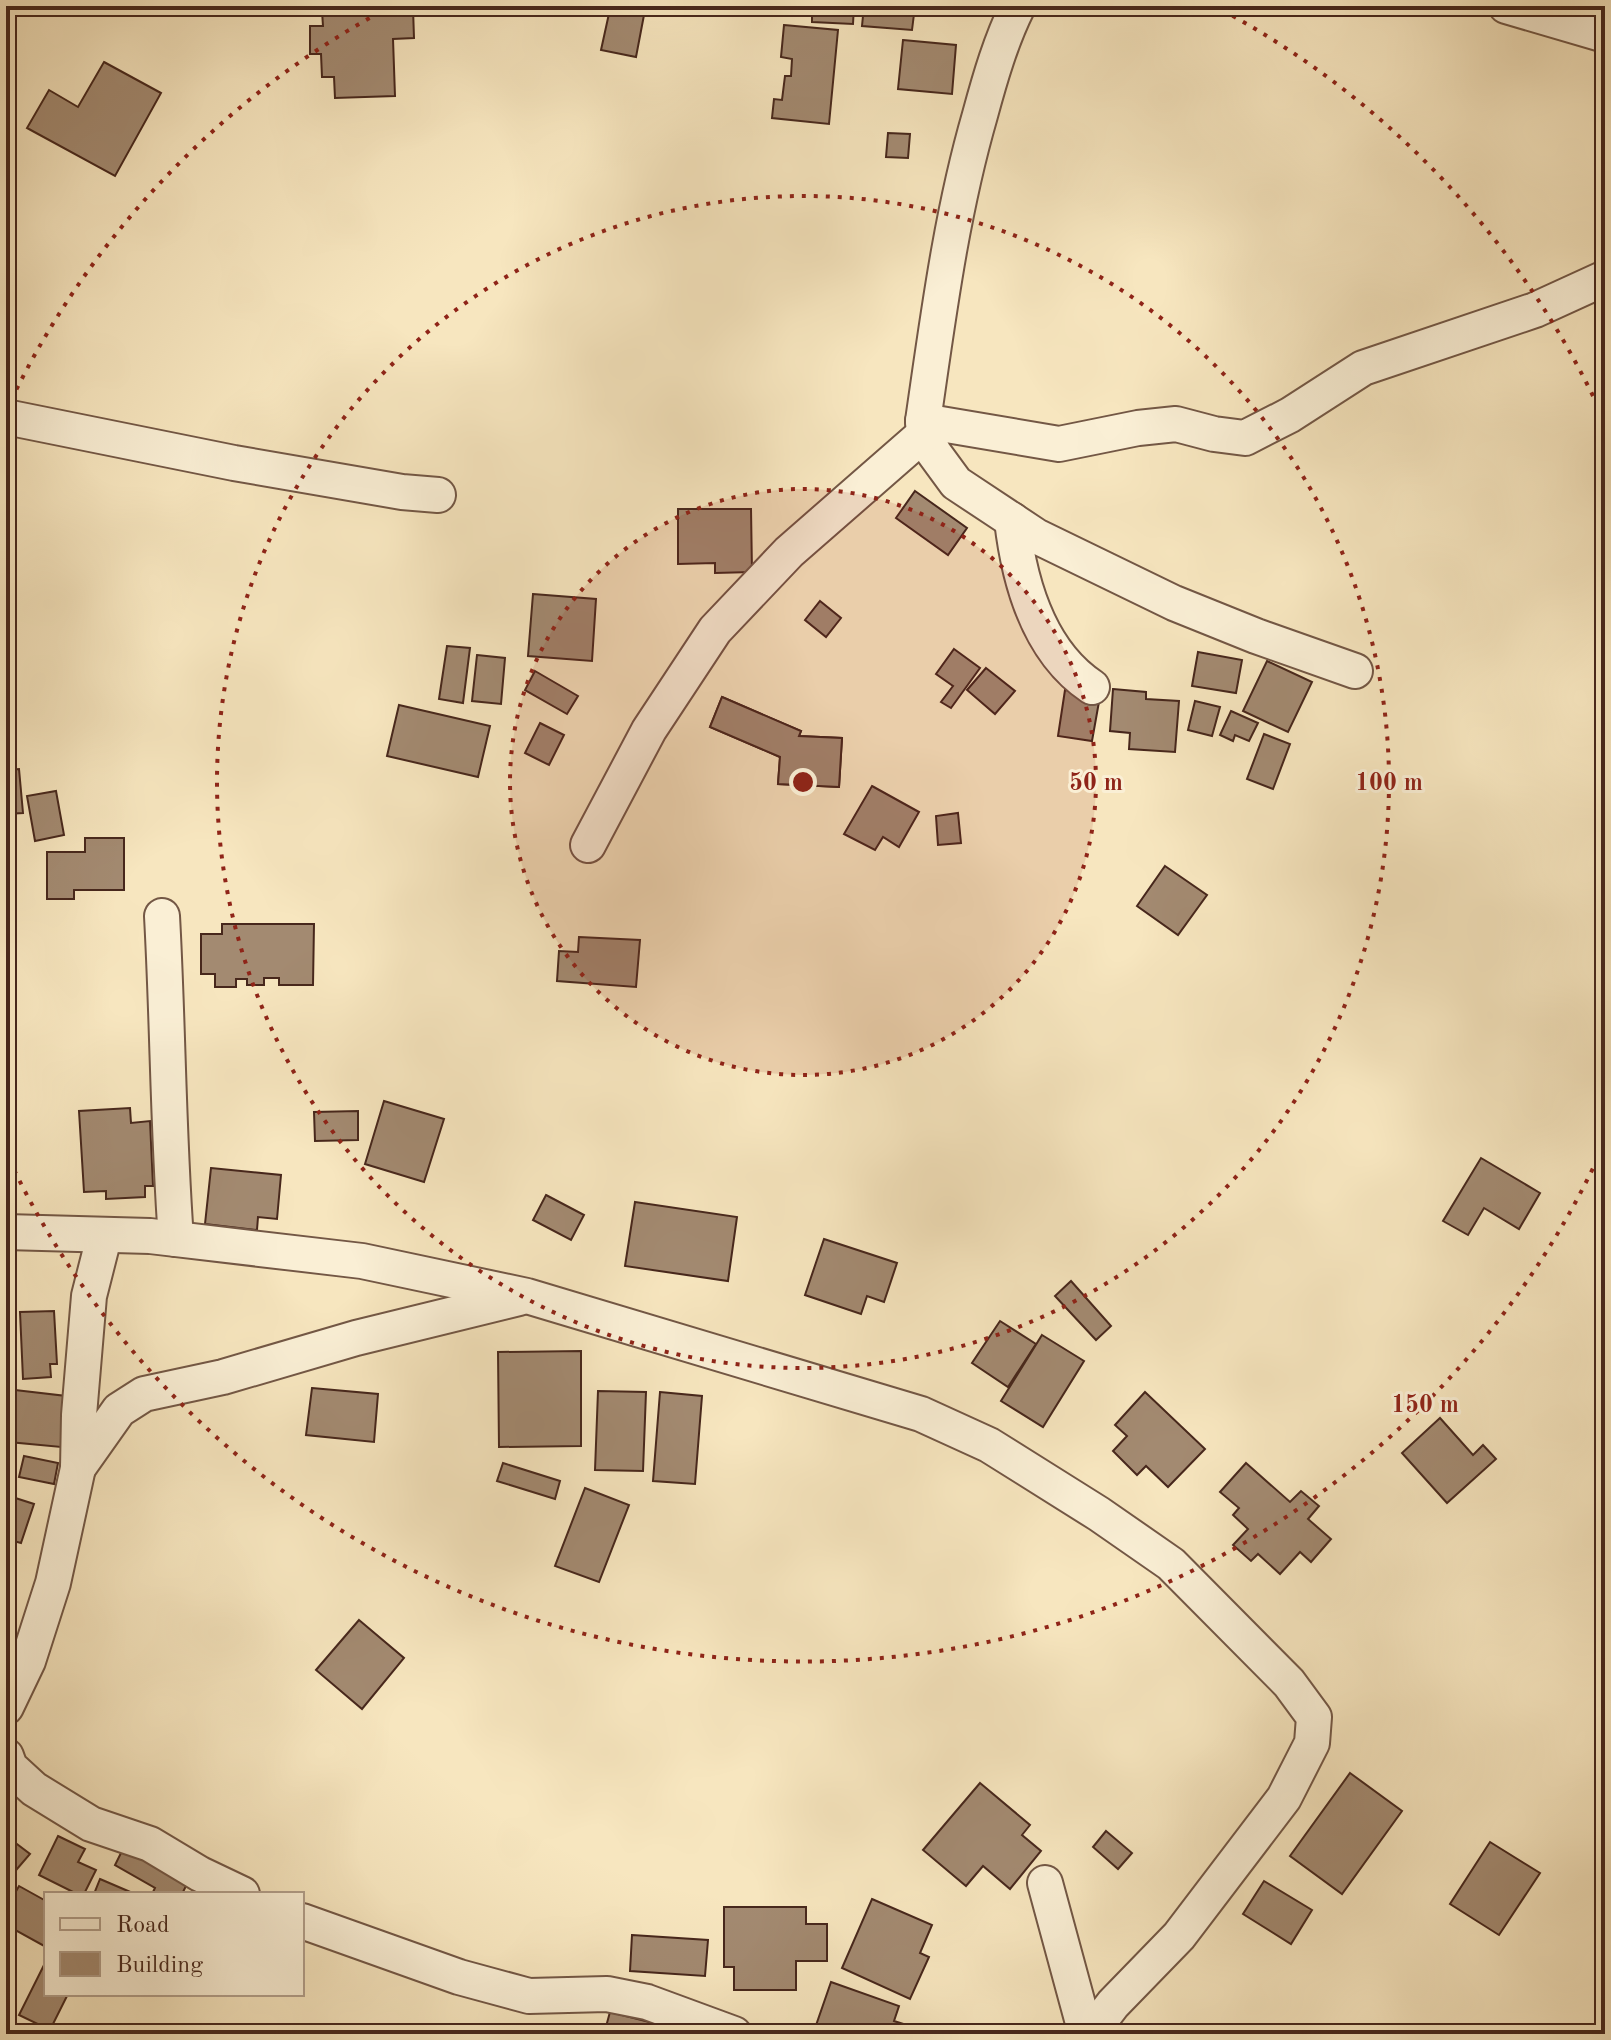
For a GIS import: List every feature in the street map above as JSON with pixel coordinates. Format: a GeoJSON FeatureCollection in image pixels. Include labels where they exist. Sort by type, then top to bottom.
{"type":"FeatureCollection","features":[{"type":"Feature","properties":{"kind":"street"},"geometry":{"type":"LineString","coordinates":[[588,845],[649,730],[715,630],[789,552],[923,427],[949,250],[968,155],[1006,29],[1018,6]]}},
{"type":"Feature","properties":{"kind":"street"},"geometry":{"type":"LineString","coordinates":[[1506,6],[1605,35]]}},
{"type":"Feature","properties":{"kind":"street"},"geometry":{"type":"LineString","coordinates":[[923,427],[1059,444],[1138,428],[1176,424],[1245,438],[1290,415],[1363,368],[1535,310],[1605,278]]}},
{"type":"Feature","properties":{"kind":"street"},"geometry":{"type":"LineString","coordinates":[[6,417],[250,465],[402,492],[438,495]]}},
{"type":"Feature","properties":{"kind":"street"},"geometry":{"type":"LineString","coordinates":[[923,427],[956,483],[1036,536],[1174,603],[1355,671]]}},
{"type":"Feature","properties":{"kind":"street"},"geometry":{"type":"LineString","coordinates":[[1012,520],[1016,553],[1037,618],[1060,658],[1076,677],[1092,687]]}},
{"type":"Feature","properties":{"kind":"street"},"geometry":{"type":"LineString","coordinates":[[162,916],[167,1009],[168,1141],[176,1239]]}},
{"type":"Feature","properties":{"kind":"street"},"geometry":{"type":"LineString","coordinates":[[6,1232],[150,1236],[362,1261],[527,1296],[921,1414],[989,1445],[1099,1514],[1171,1564],[1297,1694],[1314,1717],[1312,1743],[1284,1798],[1179,1936],[1088,2034]]}},
{"type":"Feature","properties":{"kind":"street"},"geometry":{"type":"LineString","coordinates":[[6,1707],[28,1661],[53,1583],[78,1468],[89,1296],[104,1237]]}},
{"type":"Feature","properties":{"kind":"street"},"geometry":{"type":"LineString","coordinates":[[78,1468],[119,1410],[144,1394],[223,1377],[356,1338],[527,1296]]}},
{"type":"Feature","properties":{"kind":"street"},"geometry":{"type":"LineString","coordinates":[[6,1756],[10,1767],[34,1789],[91,1824],[150,1844],[238,1892]]}},
{"type":"Feature","properties":{"kind":"street"},"geometry":{"type":"LineString","coordinates":[[1045,1883],[1088,2034]]}},
{"type":"Feature","properties":{"kind":"street"},"geometry":{"type":"LineString","coordinates":[[304,1922],[459,1977],[529,1996],[607,1994],[647,2002],[734,2034]]}},
{"type":"Feature","properties":{"kind":"building"},"geometry":{"type":"Polygon","coordinates":[[[331,6],[413,8],[414,38],[393,39],[395,96],[335,98],[334,77],[322,77],[321,54],[310,54],[310,26],[323,26],[322,11],[332,11],[331,6]]]}},
{"type":"Feature","properties":{"kind":"building"},"geometry":{"type":"Polygon","coordinates":[[[812,6],[854,6],[853,24],[812,22],[812,6]]]}},
{"type":"Feature","properties":{"kind":"building"},"geometry":{"type":"Polygon","coordinates":[[[864,6],[915,6],[912,30],[862,26],[864,6]]]}},
{"type":"Feature","properties":{"kind":"building"},"geometry":{"type":"Polygon","coordinates":[[[610,9],[644,15],[636,57],[601,50],[610,9]]]}},
{"type":"Feature","properties":{"kind":"building"},"geometry":{"type":"Polygon","coordinates":[[[784,25],[838,30],[829,124],[772,118],[774,99],[782,100],[785,76],[791,76],[792,59],[781,57],[784,25]]]}},
{"type":"Feature","properties":{"kind":"building"},"geometry":{"type":"Polygon","coordinates":[[[903,40],[956,45],[952,94],[898,89],[903,40]]]}},
{"type":"Feature","properties":{"kind":"building"},"geometry":{"type":"Polygon","coordinates":[[[104,62],[161,93],[115,176],[27,128],[49,90],[78,107],[104,62]]]}},
{"type":"Feature","properties":{"kind":"building"},"geometry":{"type":"Polygon","coordinates":[[[888,133],[910,134],[908,158],[886,157],[888,133]]]}},
{"type":"Feature","properties":{"kind":"building"},"geometry":{"type":"Polygon","coordinates":[[[915,491],[967,528],[948,555],[896,518],[915,491]]]}},
{"type":"Feature","properties":{"kind":"building"},"geometry":{"type":"Polygon","coordinates":[[[678,509],[751,509],[752,572],[715,573],[715,563],[678,564],[678,509]]]}},
{"type":"Feature","properties":{"kind":"building"},"geometry":{"type":"Polygon","coordinates":[[[533,594],[596,599],[592,661],[528,656],[533,594]]]}},
{"type":"Feature","properties":{"kind":"building"},"geometry":{"type":"Polygon","coordinates":[[[820,601],[841,618],[826,637],[805,620],[820,601]]]}},
{"type":"Feature","properties":{"kind":"building"},"geometry":{"type":"Polygon","coordinates":[[[447,646],[470,648],[463,703],[439,699],[447,646]]]}},
{"type":"Feature","properties":{"kind":"building"},"geometry":{"type":"Polygon","coordinates":[[[954,649],[980,668],[951,708],[941,702],[953,686],[936,674],[954,649]]]}},
{"type":"Feature","properties":{"kind":"building"},"geometry":{"type":"Polygon","coordinates":[[[1198,652],[1242,660],[1236,693],[1192,686],[1198,652]]]}},
{"type":"Feature","properties":{"kind":"building"},"geometry":{"type":"Polygon","coordinates":[[[477,655],[505,658],[501,704],[472,701],[477,655]]]}},
{"type":"Feature","properties":{"kind":"building"},"geometry":{"type":"Polygon","coordinates":[[[1267,661],[1312,682],[1288,732],[1243,711],[1267,661]]]}},
{"type":"Feature","properties":{"kind":"building"},"geometry":{"type":"Polygon","coordinates":[[[986,668],[1015,691],[995,714],[967,690],[986,668]]]}},
{"type":"Feature","properties":{"kind":"building"},"geometry":{"type":"Polygon","coordinates":[[[535,671],[578,696],[567,714],[525,690],[535,671]]]}},
{"type":"Feature","properties":{"kind":"building"},"geometry":{"type":"Polygon","coordinates":[[[1113,689],[1146,692],[1146,699],[1179,701],[1175,752],[1129,749],[1130,733],[1110,731],[1113,689]]]}},
{"type":"Feature","properties":{"kind":"building"},"geometry":{"type":"Polygon","coordinates":[[[1065,690],[1100,696],[1092,741],[1058,736],[1065,690]]]}},
{"type":"Feature","properties":{"kind":"building"},"geometry":{"type":"Polygon","coordinates":[[[722,697],[801,731],[799,736],[842,738],[839,787],[778,784],[780,757],[710,727],[722,697]],[[798,743],[795,763],[809,765],[812,745],[798,743]]]}},
{"type":"Feature","properties":{"kind":"building"},"geometry":{"type":"Polygon","coordinates":[[[722,697],[801,731],[799,736],[842,738],[839,787],[778,784],[780,757],[710,727],[722,697]]]}},
{"type":"Feature","properties":{"kind":"building"},"geometry":{"type":"Polygon","coordinates":[[[1195,701],[1220,707],[1212,736],[1188,730],[1195,701]]]}},
{"type":"Feature","properties":{"kind":"building"},"geometry":{"type":"Polygon","coordinates":[[[399,705],[490,726],[478,777],[387,756],[399,705]]]}},
{"type":"Feature","properties":{"kind":"building"},"geometry":{"type":"Polygon","coordinates":[[[1231,711],[1258,723],[1249,741],[1235,735],[1233,741],[1220,735],[1231,711]]]}},
{"type":"Feature","properties":{"kind":"building"},"geometry":{"type":"Polygon","coordinates":[[[540,723],[564,735],[549,765],[525,753],[540,723]]]}},
{"type":"Feature","properties":{"kind":"building"},"geometry":{"type":"Polygon","coordinates":[[[1264,734],[1290,744],[1273,789],[1247,779],[1264,734]]]}},
{"type":"Feature","properties":{"kind":"building"},"geometry":{"type":"Polygon","coordinates":[[[19,769],[23,813],[6,814],[6,770],[19,769]]]}},
{"type":"Feature","properties":{"kind":"building"},"geometry":{"type":"Polygon","coordinates":[[[872,786],[919,812],[899,847],[883,837],[875,850],[844,834],[872,786]]]}},
{"type":"Feature","properties":{"kind":"building"},"geometry":{"type":"Polygon","coordinates":[[[56,791],[64,835],[35,841],[27,796],[56,791]]]}},
{"type":"Feature","properties":{"kind":"building"},"geometry":{"type":"Polygon","coordinates":[[[958,813],[961,843],[938,845],[936,816],[958,813]]]}},
{"type":"Feature","properties":{"kind":"building"},"geometry":{"type":"Polygon","coordinates":[[[85,838],[124,838],[124,890],[74,890],[74,899],[47,899],[47,852],[85,852],[85,838]]]}},
{"type":"Feature","properties":{"kind":"building"},"geometry":{"type":"Polygon","coordinates":[[[1165,866],[1207,895],[1178,935],[1137,906],[1165,866]]]}},
{"type":"Feature","properties":{"kind":"building"},"geometry":{"type":"Polygon","coordinates":[[[222,924],[314,924],[313,985],[279,985],[279,978],[264,978],[264,985],[247,985],[247,979],[236,979],[236,987],[215,987],[215,974],[201,974],[201,934],[222,934],[222,924]]]}},
{"type":"Feature","properties":{"kind":"building"},"geometry":{"type":"Polygon","coordinates":[[[579,937],[640,940],[636,987],[557,981],[559,951],[578,952],[579,937]]]}},
{"type":"Feature","properties":{"kind":"building"},"geometry":{"type":"Polygon","coordinates":[[[384,1101],[444,1119],[424,1182],[365,1164],[384,1101]]]}},
{"type":"Feature","properties":{"kind":"building"},"geometry":{"type":"Polygon","coordinates":[[[130,1108],[131,1123],[150,1121],[153,1186],[145,1186],[145,1197],[106,1199],[106,1191],[84,1192],[79,1111],[130,1108]]]}},
{"type":"Feature","properties":{"kind":"building"},"geometry":{"type":"Polygon","coordinates":[[[358,1111],[358,1140],[315,1141],[314,1112],[358,1111]]]}},
{"type":"Feature","properties":{"kind":"building"},"geometry":{"type":"Polygon","coordinates":[[[1481,1158],[1540,1193],[1519,1229],[1484,1208],[1468,1235],[1443,1221],[1481,1158]]]}},
{"type":"Feature","properties":{"kind":"building"},"geometry":{"type":"Polygon","coordinates":[[[211,1168],[281,1175],[277,1219],[258,1217],[257,1230],[205,1224],[211,1168]]]}},
{"type":"Feature","properties":{"kind":"building"},"geometry":{"type":"Polygon","coordinates":[[[546,1195],[584,1215],[571,1240],[533,1220],[546,1195]]]}},
{"type":"Feature","properties":{"kind":"building"},"geometry":{"type":"Polygon","coordinates":[[[635,1202],[737,1217],[728,1281],[625,1266],[635,1202]]]}},
{"type":"Feature","properties":{"kind":"building"},"geometry":{"type":"Polygon","coordinates":[[[824,1239],[897,1263],[884,1302],[867,1296],[861,1314],[805,1295],[824,1239]]]}},
{"type":"Feature","properties":{"kind":"building"},"geometry":{"type":"Polygon","coordinates":[[[1071,1281],[1111,1326],[1096,1340],[1055,1296],[1071,1281]]]}},
{"type":"Feature","properties":{"kind":"building"},"geometry":{"type":"Polygon","coordinates":[[[54,1311],[57,1364],[50,1364],[51,1377],[23,1379],[20,1312],[54,1311]]]}},
{"type":"Feature","properties":{"kind":"building"},"geometry":{"type":"Polygon","coordinates":[[[1000,1321],[1036,1344],[1008,1387],[972,1363],[1000,1321]]]}},
{"type":"Feature","properties":{"kind":"building"},"geometry":{"type":"Polygon","coordinates":[[[1042,1335],[1084,1361],[1043,1427],[1001,1401],[1042,1335]]]}},
{"type":"Feature","properties":{"kind":"building"},"geometry":{"type":"Polygon","coordinates":[[[581,1351],[581,1446],[499,1447],[498,1352],[581,1351]]]}},
{"type":"Feature","properties":{"kind":"building"},"geometry":{"type":"Polygon","coordinates":[[[312,1388],[378,1394],[374,1442],[306,1435],[312,1388]]]}},
{"type":"Feature","properties":{"kind":"building"},"geometry":{"type":"Polygon","coordinates":[[[15,1390],[66,1396],[61,1447],[9,1442],[15,1390]]]}},
{"type":"Feature","properties":{"kind":"building"},"geometry":{"type":"Polygon","coordinates":[[[598,1391],[646,1392],[643,1471],[595,1470],[598,1391]]]}},
{"type":"Feature","properties":{"kind":"building"},"geometry":{"type":"Polygon","coordinates":[[[660,1392],[702,1396],[695,1484],[653,1481],[660,1392]]]}},
{"type":"Feature","properties":{"kind":"building"},"geometry":{"type":"Polygon","coordinates":[[[1145,1392],[1205,1449],[1168,1487],[1146,1466],[1137,1475],[1113,1451],[1127,1436],[1115,1425],[1145,1392]]]}},
{"type":"Feature","properties":{"kind":"building"},"geometry":{"type":"Polygon","coordinates":[[[1440,1418],[1473,1455],[1483,1445],[1496,1459],[1447,1503],[1402,1453],[1440,1418]]]}},
{"type":"Feature","properties":{"kind":"building"},"geometry":{"type":"Polygon","coordinates":[[[24,1456],[58,1463],[54,1484],[19,1477],[24,1456]]]}},
{"type":"Feature","properties":{"kind":"building"},"geometry":{"type":"Polygon","coordinates":[[[503,1463],[560,1481],[555,1499],[497,1481],[503,1463]]]}},
{"type":"Feature","properties":{"kind":"building"},"geometry":{"type":"Polygon","coordinates":[[[1246,1463],[1290,1502],[1301,1491],[1319,1506],[1308,1519],[1331,1539],[1311,1562],[1300,1552],[1280,1574],[1258,1554],[1251,1561],[1233,1545],[1248,1529],[1233,1515],[1239,1508],[1220,1492],[1246,1463]]]}},
{"type":"Feature","properties":{"kind":"building"},"geometry":{"type":"Polygon","coordinates":[[[585,1488],[629,1505],[599,1582],[555,1566],[585,1488]]]}},
{"type":"Feature","properties":{"kind":"building"},"geometry":{"type":"Polygon","coordinates":[[[6,1495],[34,1504],[21,1543],[6,1539],[6,1495]]]}},
{"type":"Feature","properties":{"kind":"building"},"geometry":{"type":"Polygon","coordinates":[[[359,1620],[404,1658],[362,1709],[316,1670],[359,1620]]]}},
{"type":"Feature","properties":{"kind":"building"},"geometry":{"type":"Polygon","coordinates":[[[1350,1773],[1402,1811],[1342,1894],[1290,1856],[1350,1773]]]}},
{"type":"Feature","properties":{"kind":"building"},"geometry":{"type":"Polygon","coordinates":[[[980,1783],[1030,1825],[1022,1835],[1041,1851],[1010,1889],[983,1866],[966,1886],[923,1850],[980,1783]]]}},
{"type":"Feature","properties":{"kind":"building"},"geometry":{"type":"Polygon","coordinates":[[[1106,1831],[1132,1853],[1118,1869],[1093,1847],[1106,1831]]]}},
{"type":"Feature","properties":{"kind":"building"},"geometry":{"type":"Polygon","coordinates":[[[58,1836],[85,1849],[78,1862],[96,1870],[85,1892],[73,1892],[39,1875],[58,1836]]]}},
{"type":"Feature","properties":{"kind":"building"},"geometry":{"type":"Polygon","coordinates":[[[9,1838],[30,1854],[17,1869],[10,1863],[6,1868],[6,1842],[9,1838]]]}},
{"type":"Feature","properties":{"kind":"building"},"geometry":{"type":"Polygon","coordinates":[[[1490,1842],[1540,1873],[1499,1935],[1450,1904],[1490,1842]]]}},
{"type":"Feature","properties":{"kind":"building"},"geometry":{"type":"Polygon","coordinates":[[[124,1847],[188,1882],[183,1892],[153,1892],[155,1888],[115,1865],[124,1847]]]}},
{"type":"Feature","properties":{"kind":"building"},"geometry":{"type":"Polygon","coordinates":[[[100,1879],[130,1892],[95,1892],[100,1879]]]}},
{"type":"Feature","properties":{"kind":"building"},"geometry":{"type":"Polygon","coordinates":[[[1264,1881],[1312,1910],[1291,1944],[1243,1914],[1264,1881]]]}},
{"type":"Feature","properties":{"kind":"building"},"geometry":{"type":"Polygon","coordinates":[[[19,1886],[44,1900],[44,1946],[6,1925],[6,1909],[19,1886]]]}},
{"type":"Feature","properties":{"kind":"building"},"geometry":{"type":"Polygon","coordinates":[[[872,1899],[932,1925],[920,1953],[929,1957],[910,1999],[842,1968],[872,1899]]]}},
{"type":"Feature","properties":{"kind":"building"},"geometry":{"type":"Polygon","coordinates":[[[724,1907],[806,1907],[806,1924],[827,1924],[827,1961],[796,1961],[796,1990],[734,1990],[734,1967],[724,1967],[724,1907]]]}},
{"type":"Feature","properties":{"kind":"building"},"geometry":{"type":"Polygon","coordinates":[[[632,1935],[708,1940],[705,1976],[630,1971],[632,1935]]]}},
{"type":"Feature","properties":{"kind":"building"},"geometry":{"type":"Polygon","coordinates":[[[44,1965],[44,1996],[67,1996],[50,2030],[19,2015],[44,1965]]]}},
{"type":"Feature","properties":{"kind":"building"},"geometry":{"type":"Polygon","coordinates":[[[831,1982],[899,2006],[894,2021],[919,2029],[917,2034],[813,2034],[831,1982]]]}},
{"type":"Feature","properties":{"kind":"building"},"geometry":{"type":"Polygon","coordinates":[[[610,2012],[669,2027],[667,2034],[604,2034],[610,2012]]]}},
{"type":"Feature","properties":{"kind":"building"},"geometry":{"type":"Polygon","coordinates":[[[586,2029],[604,2034],[584,2034],[586,2029]]]}}]}
